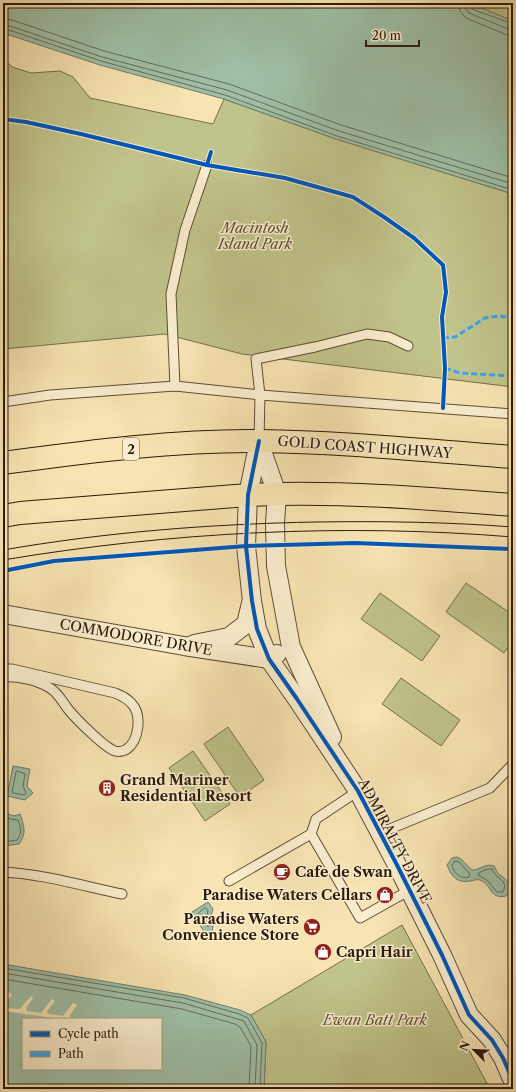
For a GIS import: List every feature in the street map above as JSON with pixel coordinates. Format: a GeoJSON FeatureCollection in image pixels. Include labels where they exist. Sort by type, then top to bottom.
{"type":"FeatureCollection","features":[{"type":"Feature","properties":{"kind":"highway","name":"GOLD COAST HIGHWAY"},"geometry":{"type":"LineString","coordinates":[[3,463],[75,454],[194,443],[259,441],[360,446],[513,457]]}},
{"type":"Feature","properties":{"kind":"highway"},"geometry":{"type":"LineString","coordinates":[[3,516],[28,512],[248,495],[310,493],[395,496],[513,505]]}},
{"type":"Feature","properties":{"kind":"street"},"geometry":{"type":"LineString","coordinates":[[259,441],[277,494]]}},
{"type":"Feature","properties":{"kind":"street","name":"ADMIRALTY DRIVE"},"geometry":{"type":"LineString","coordinates":[[259,441],[248,495],[246,546],[252,601],[257,629],[269,659],[353,784],[410,890],[469,1015],[492,1040],[513,1081]]}},
{"type":"Feature","properties":{"kind":"street","name":"ADMIRALTY DRIVE"},"geometry":{"type":"LineString","coordinates":[[277,494],[275,523],[276,566],[291,647],[353,784]]}},
{"type":"Feature","properties":{"kind":"street"},"geometry":{"type":"LineString","coordinates":[[184,646],[229,636],[246,624],[252,601]]}},
{"type":"Feature","properties":{"kind":"street","name":"COMMODORE DRIVE"},"geometry":{"type":"LineString","coordinates":[[3,614],[184,646],[269,659]]}},
{"type":"Feature","properties":{"kind":"street"},"geometry":{"type":"LineString","coordinates":[[269,659],[291,647]]}},
{"type":"Feature","properties":{"kind":"lane"},"geometry":{"type":"LineString","coordinates":[[175,386],[171,294],[186,230],[207,165]]}},
{"type":"Feature","properties":{"kind":"lane"},"geometry":{"type":"LineString","coordinates":[[259,441],[260,395],[256,359],[315,347],[367,334],[389,337],[408,346]]}},
{"type":"Feature","properties":{"kind":"lane"},"geometry":{"type":"LineString","coordinates":[[3,402],[50,395],[175,386],[260,395],[513,414]]}},
{"type":"Feature","properties":{"kind":"lane"},"geometry":{"type":"LineString","coordinates":[[3,669],[12,669],[107,691],[126,698],[134,706],[137,716],[138,727],[135,737],[130,746],[125,750],[116,752],[97,738],[68,710],[56,693],[50,688],[29,680],[3,678]]}},
{"type":"Feature","properties":{"kind":"lane"},"geometry":{"type":"LineString","coordinates":[[380,833],[490,788],[513,764]]}},
{"type":"Feature","properties":{"kind":"lane"},"geometry":{"type":"LineString","coordinates":[[229,881],[311,834],[316,819],[353,784]]}},
{"type":"Feature","properties":{"kind":"lane"},"geometry":{"type":"LineString","coordinates":[[311,834],[360,918],[410,890]]}},
{"type":"Feature","properties":{"kind":"lane"},"geometry":{"type":"LineString","coordinates":[[3,872],[39,876],[122,894]]}},
{"type":"Feature","properties":{"kind":"green space"},"geometry":{"type":"Polygon","coordinates":[[[469,3],[513,3],[513,21],[469,3]]]}},
{"type":"Feature","properties":{"kind":"green space","name":"Macintosh Island Park"},"geometry":{"type":"Polygon","coordinates":[[[3,58],[12,67],[31,73],[60,71],[73,77],[90,98],[213,124],[224,99],[336,139],[513,194],[513,387],[242,354],[165,334],[3,349],[3,58]]]}},
{"type":"Feature","properties":{"kind":"green space"},"geometry":{"type":"Polygon","coordinates":[[[466,583],[513,615],[513,640],[504,653],[446,612],[466,583]]]}},
{"type":"Feature","properties":{"kind":"green space"},"geometry":{"type":"Polygon","coordinates":[[[380,593],[440,636],[422,661],[361,619],[380,593]]]}},
{"type":"Feature","properties":{"kind":"green space"},"geometry":{"type":"Polygon","coordinates":[[[401,678],[460,720],[441,746],[382,704],[401,678]]]}},
{"type":"Feature","properties":{"kind":"green space"},"geometry":{"type":"Polygon","coordinates":[[[228,727],[264,780],[240,797],[204,744],[228,727]]]}},
{"type":"Feature","properties":{"kind":"green space"},"geometry":{"type":"Polygon","coordinates":[[[193,751],[230,804],[205,821],[169,768],[193,751]]]}},
{"type":"Feature","properties":{"kind":"green space","name":"Ewan Batt Park"},"geometry":{"type":"Polygon","coordinates":[[[402,925],[490,1089],[264,1089],[266,1042],[251,1015],[402,925]]]}},
{"type":"Feature","properties":{"kind":"water"},"geometry":{"type":"Polygon","coordinates":[[[3,3],[469,3],[513,21],[513,194],[336,139],[224,99],[100,65],[3,33],[3,3]]]}},
{"type":"Feature","properties":{"kind":"water"},"geometry":{"type":"Polygon","coordinates":[[[13,766],[30,769],[27,786],[33,793],[25,800],[7,796],[13,766]]]}},
{"type":"Feature","properties":{"kind":"water"},"geometry":{"type":"Polygon","coordinates":[[[6,810],[8,814],[14,816],[20,814],[24,826],[24,833],[19,844],[3,846],[3,812],[6,810]]]}},
{"type":"Feature","properties":{"kind":"water"},"geometry":{"type":"Polygon","coordinates":[[[457,857],[472,870],[488,865],[494,866],[509,885],[506,896],[496,896],[484,882],[480,880],[462,881],[456,879],[447,865],[452,858],[457,857]]]}},
{"type":"Feature","properties":{"kind":"water"},"geometry":{"type":"Polygon","coordinates":[[[208,902],[213,909],[211,916],[214,921],[212,931],[206,935],[192,912],[208,902]]]}},
{"type":"Feature","properties":{"kind":"water"},"geometry":{"type":"Polygon","coordinates":[[[3,964],[185,995],[240,1010],[251,1015],[266,1042],[264,1089],[3,1089],[3,964]]]}},
{"type":"Feature","properties":{"kind":"pier"},"geometry":{"type":"Polygon","coordinates":[[[9,992],[12,995],[3,1005],[3,999],[9,992]]]}},
{"type":"Feature","properties":{"kind":"pier"},"geometry":{"type":"Polygon","coordinates":[[[31,996],[33,998],[26,1008],[27,1011],[41,1013],[52,999],[55,1001],[47,1011],[48,1014],[63,1016],[73,1003],[77,1005],[70,1015],[72,1018],[51,1018],[27,1014],[25,1018],[26,1014],[3,1011],[3,1005],[5,1008],[20,1009],[31,996]]]}},
{"type":"Feature","properties":{"kind":"tram line"},"geometry":{"type":"LineString","coordinates":[[3,550],[81,538],[159,530],[277,523],[390,522],[513,527]]}},
{"type":"Feature","properties":{"kind":"tram line"},"geometry":{"type":"LineString","coordinates":[[3,560],[66,550],[130,543],[257,533],[385,531],[513,537]]}},
{"type":"Feature","properties":{"kind":"marked path"},"geometry":{"type":"LineString","coordinates":[[443,338],[455,337],[485,318],[499,316],[513,318]]}},
{"type":"Feature","properties":{"kind":"marked path"},"geometry":{"type":"LineString","coordinates":[[445,368],[460,373],[513,376]]}},
{"type":"Feature","properties":{"kind":"cycle path"},"geometry":{"type":"LineString","coordinates":[[3,119],[26,122],[81,134],[207,165],[211,152]]}},
{"type":"Feature","properties":{"kind":"cycle path"},"geometry":{"type":"LineString","coordinates":[[207,165],[285,178],[353,197],[414,238],[443,265],[446,292],[442,317],[445,368],[443,408]]}},
{"type":"Feature","properties":{"kind":"cycle path"},"geometry":{"type":"LineString","coordinates":[[259,441],[248,495],[246,546],[252,601],[257,629],[269,659],[358,791],[442,955],[469,1015],[492,1040],[503,1058],[513,1081]]}},
{"type":"Feature","properties":{"kind":"cycle path"},"geometry":{"type":"LineString","coordinates":[[3,571],[54,561],[246,546],[355,543],[513,549]]}},
{"type":"Feature","properties":{"kind":"place","name":"Grand Mariner Residential Resort"},"geometry":{"type":"Point","coordinates":[107,788]}},
{"type":"Feature","properties":{"kind":"place","name":"Cafe de Swan"},"geometry":{"type":"Point","coordinates":[282,872]}},
{"type":"Feature","properties":{"kind":"place","name":"Paradise Waters Cellars"},"geometry":{"type":"Point","coordinates":[385,895]}},
{"type":"Feature","properties":{"kind":"place","name":"Paradise Waters Convenience Store"},"geometry":{"type":"Point","coordinates":[312,927]}},
{"type":"Feature","properties":{"kind":"place","name":"Capri Hair"},"geometry":{"type":"Point","coordinates":[323,952]}}]}
